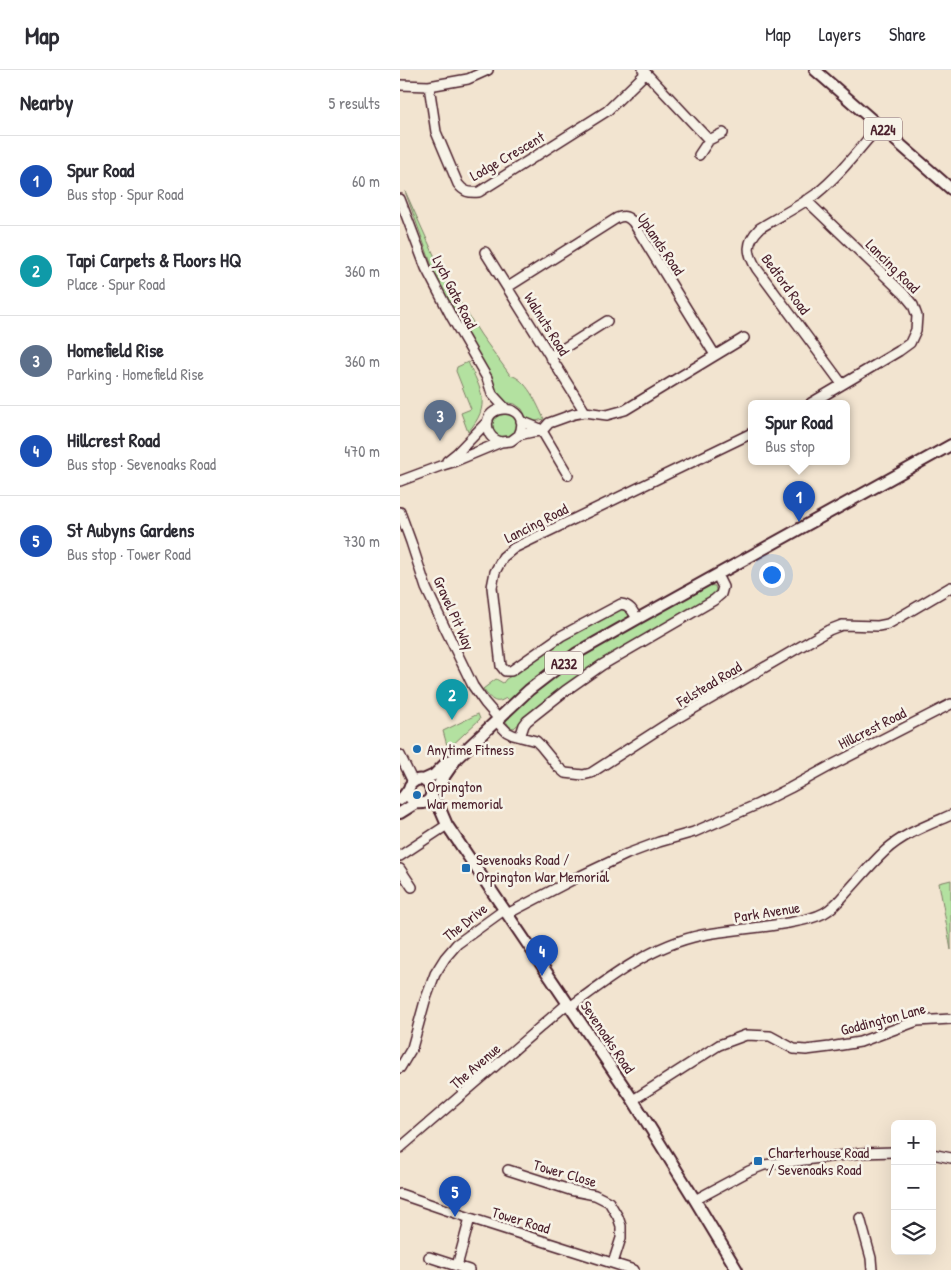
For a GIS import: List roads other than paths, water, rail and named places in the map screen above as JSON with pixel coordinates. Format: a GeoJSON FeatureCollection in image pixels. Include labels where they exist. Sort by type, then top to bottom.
{"type":"FeatureCollection","features":[{"type":"Feature","properties":{"kind":"main road","name":"A224"},"geometry":{"type":"LineString","coordinates":[[815,70],[951,189]]}},
{"type":"Feature","properties":{"kind":"main road","name":"A232"},"geometry":{"type":"LineString","coordinates":[[459,756],[529,690],[570,658],[951,445]]}},
{"type":"Feature","properties":{"kind":"main road"},"geometry":{"type":"LineString","coordinates":[[400,800],[415,784],[434,775],[446,763],[459,756]]}},
{"type":"Feature","properties":{"kind":"main road"},"geometry":{"type":"LineString","coordinates":[[400,813],[428,801],[459,756]]}},
{"type":"Feature","properties":{"kind":"main road"},"geometry":{"type":"LineString","coordinates":[[415,784],[429,784],[432,793]]}},
{"type":"Feature","properties":{"kind":"main road"},"geometry":{"type":"LineString","coordinates":[[415,784],[410,798],[418,804]]}},
{"type":"Feature","properties":{"kind":"main road","name":"Sevenoaks Road"},"geometry":{"type":"LineString","coordinates":[[432,793],[447,825],[633,1100],[737,1270]]}},
{"type":"Feature","properties":{"kind":"main road","name":"Sevenoaks Road"},"geometry":{"type":"LineString","coordinates":[[418,804],[432,811],[447,825]]}},
{"type":"Feature","properties":{"kind":"street"},"geometry":{"type":"LineString","coordinates":[[400,85],[429,86],[468,79],[488,70]]}},
{"type":"Feature","properties":{"kind":"street"},"geometry":{"type":"LineString","coordinates":[[645,72],[709,140]]}},
{"type":"Feature","properties":{"kind":"street","name":"Lodge Crescent"},"geometry":{"type":"LineString","coordinates":[[429,86],[436,132],[458,184],[463,190],[470,193],[478,192],[607,111],[645,72]]}},
{"type":"Feature","properties":{"kind":"street","name":"Bedford Road"},"geometry":{"type":"LineString","coordinates":[[842,384],[757,269],[748,251],[750,241],[760,228],[824,187],[879,126]]}},
{"type":"Feature","properties":{"kind":"street"},"geometry":{"type":"LineString","coordinates":[[699,155],[709,140],[723,133]]}},
{"type":"Feature","properties":{"kind":"street","name":"Lych Gate Road"},"geometry":{"type":"LineString","coordinates":[[400,199],[426,268],[487,378],[492,394],[492,405],[488,419]]}},
{"type":"Feature","properties":{"kind":"street","name":"Lancing Road"},"geometry":{"type":"LineString","coordinates":[[806,200],[904,294],[913,305],[917,316],[916,330],[910,342],[899,351],[816,400]]}},
{"type":"Feature","properties":{"kind":"street","name":"Uplands Road"},"geometry":{"type":"LineString","coordinates":[[508,287],[617,218],[628,217],[633,222],[715,355]]}},
{"type":"Feature","properties":{"kind":"street","name":"Walnuts Road"},"geometry":{"type":"LineString","coordinates":[[485,252],[585,412]]}},
{"type":"Feature","properties":{"kind":"street"},"geometry":{"type":"LineString","coordinates":[[550,357],[607,322]]}},
{"type":"Feature","properties":{"kind":"street"},"geometry":{"type":"LineString","coordinates":[[400,481],[454,462],[501,442],[511,441],[519,435],[542,431],[549,424],[574,414],[585,412],[607,415],[625,410],[744,338]]}},
{"type":"Feature","properties":{"kind":"street","name":"Lych Gate Road"},"geometry":{"type":"LineString","coordinates":[[492,394],[505,408]]}},
{"type":"Feature","properties":{"kind":"street"},"geometry":{"type":"LineString","coordinates":[[443,465],[457,453],[495,411],[505,408],[515,411],[521,421],[519,435]]}},
{"type":"Feature","properties":{"kind":"street"},"geometry":{"type":"LineString","coordinates":[[488,419],[487,428],[489,433],[494,439],[501,442]]}},
{"type":"Feature","properties":{"kind":"street"},"geometry":{"type":"LineString","coordinates":[[521,421],[542,431],[568,475]]}},
{"type":"Feature","properties":{"kind":"street","name":"Lancing Road"},"geometry":{"type":"LineString","coordinates":[[638,619],[631,608],[620,604],[561,636],[511,671],[506,671],[501,666],[492,587],[495,572],[503,557],[514,548],[748,435]]}},
{"type":"Feature","properties":{"kind":"street","name":"Gravel Pit Way"},"geometry":{"type":"LineString","coordinates":[[400,512],[412,542],[426,588],[443,624],[473,686],[485,704],[498,718]]}},
{"type":"Feature","properties":{"kind":"street"},"geometry":{"type":"LineString","coordinates":[[520,737],[527,721],[564,691],[602,665],[714,600],[721,594],[723,587],[717,576]]}},
{"type":"Feature","properties":{"kind":"street","name":"Felstead Road"},"geometry":{"type":"LineString","coordinates":[[498,718],[500,725],[507,732],[531,739],[540,745],[565,773],[583,776],[667,724],[829,630],[842,626],[878,626],[888,624],[951,587]]}},
{"type":"Feature","properties":{"kind":"street","name":"Hillcrest Road"},"geometry":{"type":"LineString","coordinates":[[505,912],[627,854],[694,832],[764,801],[951,704]]}},
{"type":"Feature","properties":{"kind":"street"},"geometry":{"type":"LineString","coordinates":[[400,755],[415,784]]}},
{"type":"Feature","properties":{"kind":"street","name":"Park Avenue"},"geometry":{"type":"LineString","coordinates":[[569,1006],[650,954],[679,941],[798,921],[813,918],[825,912],[835,905],[896,842],[951,815]]}},
{"type":"Feature","properties":{"kind":"street"},"geometry":{"type":"LineString","coordinates":[[400,856],[447,825]]}},
{"type":"Feature","properties":{"kind":"street"},"geometry":{"type":"LineString","coordinates":[[400,869],[412,887]]}},
{"type":"Feature","properties":{"kind":"street","name":"The Drive"},"geometry":{"type":"LineString","coordinates":[[400,1068],[412,1048],[425,1001],[435,974],[445,958],[457,944],[505,912]]}},
{"type":"Feature","properties":{"kind":"street","name":"The Avenue"},"geometry":{"type":"LineString","coordinates":[[400,1148],[569,1006]]}},
{"type":"Feature","properties":{"kind":"street","name":"Goddington Lane"},"geometry":{"type":"LineString","coordinates":[[633,1100],[719,1045],[746,1035],[770,1036],[794,1049],[830,1048],[860,1042],[917,1021],[951,1019]]}},
{"type":"Feature","properties":{"kind":"street"},"geometry":{"type":"LineString","coordinates":[[695,1200],[764,1165],[852,1154],[891,1152]]}},
{"type":"Feature","properties":{"kind":"street"},"geometry":{"type":"LineString","coordinates":[[936,1155],[951,1158]]}},
{"type":"Feature","properties":{"kind":"street","name":"Tower Close"},"geometry":{"type":"LineString","coordinates":[[508,1170],[570,1190],[595,1195],[609,1202],[622,1226],[621,1238],[613,1263]]}},
{"type":"Feature","properties":{"kind":"street","name":"Tower Road"},"geometry":{"type":"LineString","coordinates":[[400,1194],[634,1270]]}},
{"type":"Feature","properties":{"kind":"street"},"geometry":{"type":"LineString","coordinates":[[457,1266],[470,1218]]}},
{"type":"Feature","properties":{"kind":"street"},"geometry":{"type":"LineString","coordinates":[[860,1218],[871,1258],[872,1270]]}},
{"type":"Feature","properties":{"kind":"street"},"geometry":{"type":"LineString","coordinates":[[429,1258],[469,1270]]}},
{"type":"Feature","properties":{"kind":"place","name":"Homefield Rise"},"geometry":{"type":"Point","coordinates":[440,441]}},
{"type":"Feature","properties":{"kind":"place","name":"Spur Road"},"geometry":{"type":"Point","coordinates":[799,522]}},
{"type":"Feature","properties":{"kind":"place","name":"Tapi Carpets & Floors HQ"},"geometry":{"type":"Point","coordinates":[452,720]}},
{"type":"Feature","properties":{"kind":"place","name":"Anytime Fitness"},"geometry":{"type":"Point","coordinates":[417,749]}},
{"type":"Feature","properties":{"kind":"place","name":"Orpington War memorial"},"geometry":{"type":"Point","coordinates":[417,795]}},
{"type":"Feature","properties":{"kind":"place","name":"Sevenoaks Road / Orpington War Memorial"},"geometry":{"type":"Point","coordinates":[466,868]}},
{"type":"Feature","properties":{"kind":"place","name":"Hillcrest Road"},"geometry":{"type":"Point","coordinates":[542,976]}},
{"type":"Feature","properties":{"kind":"place","name":"Charterhouse Road / Sevenoaks Road"},"geometry":{"type":"Point","coordinates":[758,1161]}},
{"type":"Feature","properties":{"kind":"place","name":"St Aubyns Gardens"},"geometry":{"type":"Point","coordinates":[455,1217]}}]}
